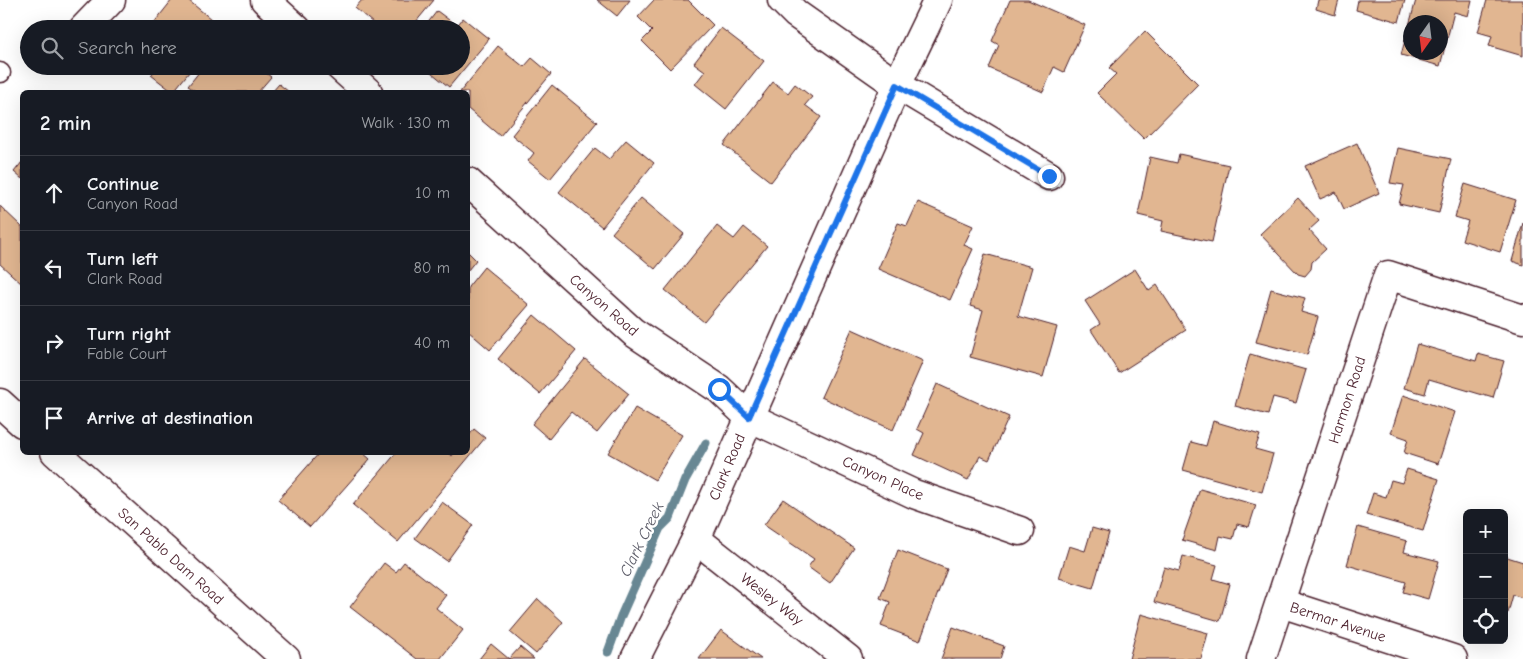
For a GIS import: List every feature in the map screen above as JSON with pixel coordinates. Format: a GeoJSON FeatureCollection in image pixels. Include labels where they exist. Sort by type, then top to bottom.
{"type":"FeatureCollection","features":[{"type":"Feature","properties":{"kind":"street"},"geometry":{"type":"LineString","coordinates":[[92,20],[111,0]]}},
{"type":"Feature","properties":{"kind":"street"},"geometry":{"type":"LineString","coordinates":[[266,0],[287,20]]}},
{"type":"Feature","properties":{"kind":"street"},"geometry":{"type":"LineString","coordinates":[[782,0],[796,14],[897,85],[1049,176]]}},
{"type":"Feature","properties":{"kind":"street","name":"Clark Road"},"geometry":{"type":"LineString","coordinates":[[635,659],[696,539],[897,85],[938,0]]}},
{"type":"Feature","properties":{"kind":"street"},"geometry":{"type":"LineString","coordinates":[[349,75],[366,90]]}},
{"type":"Feature","properties":{"kind":"street","name":"Canyon Road"},"geometry":{"type":"LineString","coordinates":[[470,184],[633,332],[719,389],[749,417]]}},
{"type":"Feature","properties":{"kind":"street","name":"Harmon Road"},"geometry":{"type":"LineString","coordinates":[[1261,659],[1388,275],[1523,319]]}},
{"type":"Feature","properties":{"kind":"street"},"geometry":{"type":"LineString","coordinates":[[0,403],[20,421]]}},
{"type":"Feature","properties":{"kind":"street","name":"Canyon Place"},"geometry":{"type":"LineString","coordinates":[[749,417],[914,494],[1020,531]]}},
{"type":"Feature","properties":{"kind":"street","name":"San Pablo Dam Road"},"geometry":{"type":"LineString","coordinates":[[58,455],[286,659]]}},
{"type":"Feature","properties":{"kind":"street","name":"Wesley Way"},"geometry":{"type":"LineString","coordinates":[[696,539],[848,659]]}},
{"type":"Feature","properties":{"kind":"street","name":"Bermar Avenue"},"geometry":{"type":"LineString","coordinates":[[1281,603],[1453,659]]}},
{"type":"Feature","properties":{"kind":"building"},"geometry":{"type":"Polygon","coordinates":[[[172,0],[188,0],[212,20],[156,20],[172,0]]]}},
{"type":"Feature","properties":{"kind":"building"},"geometry":{"type":"Polygon","coordinates":[[[362,0],[434,0],[417,20],[369,20],[355,8],[362,0]]]}},
{"type":"Feature","properties":{"kind":"building"},"geometry":{"type":"Polygon","coordinates":[[[597,0],[630,0],[617,16],[597,0]]]}},
{"type":"Feature","properties":{"kind":"building"},"geometry":{"type":"Polygon","coordinates":[[[654,0],[688,0],[713,25],[670,69],[642,41],[652,31],[638,17],[654,0]]]}},
{"type":"Feature","properties":{"kind":"building"},"geometry":{"type":"Polygon","coordinates":[[[1010,0],[1028,0],[1085,25],[1064,72],[1054,67],[1043,92],[989,68],[999,45],[992,41],[1010,0]]]}},
{"type":"Feature","properties":{"kind":"building"},"geometry":{"type":"Polygon","coordinates":[[[1318,0],[1339,0],[1335,15],[1316,9],[1318,0]]]}},
{"type":"Feature","properties":{"kind":"building"},"geometry":{"type":"Polygon","coordinates":[[[1358,0],[1405,0],[1399,22],[1356,10],[1358,0]]]}},
{"type":"Feature","properties":{"kind":"building"},"geometry":{"type":"Polygon","coordinates":[[[1416,0],[1472,0],[1468,16],[1454,12],[1448,35],[1448,15],[1412,15],[1416,0]]]}},
{"type":"Feature","properties":{"kind":"building"},"geometry":{"type":"Polygon","coordinates":[[[1487,0],[1523,0],[1523,56],[1489,46],[1492,36],[1478,32],[1487,0]]]}},
{"type":"Feature","properties":{"kind":"building"},"geometry":{"type":"Polygon","coordinates":[[[437,11],[449,20],[430,20],[437,11]]]}},
{"type":"Feature","properties":{"kind":"building"},"geometry":{"type":"Polygon","coordinates":[[[470,24],[489,39],[470,62],[470,24]]]}},
{"type":"Feature","properties":{"kind":"building"},"geometry":{"type":"Polygon","coordinates":[[[721,28],[764,61],[726,109],[695,84],[705,71],[694,63],[721,28]]]}},
{"type":"Feature","properties":{"kind":"building"},"geometry":{"type":"Polygon","coordinates":[[[1145,31],[1198,84],[1144,139],[1097,93],[1116,74],[1109,68],[1145,31]]]}},
{"type":"Feature","properties":{"kind":"building"},"geometry":{"type":"Polygon","coordinates":[[[498,46],[524,67],[532,58],[551,74],[500,136],[470,111],[470,90],[462,90],[498,46]]]}},
{"type":"Feature","properties":{"kind":"building"},"geometry":{"type":"Polygon","coordinates":[[[1419,60],[1442,60],[1440,66],[1419,60]]]}},
{"type":"Feature","properties":{"kind":"building"},"geometry":{"type":"Polygon","coordinates":[[[151,75],[187,75],[175,90],[170,90],[151,75]]]}},
{"type":"Feature","properties":{"kind":"building"},"geometry":{"type":"Polygon","coordinates":[[[197,75],[268,75],[271,77],[260,90],[194,90],[188,86],[197,75]]]}},
{"type":"Feature","properties":{"kind":"building"},"geometry":{"type":"Polygon","coordinates":[[[434,75],[459,75],[449,87],[434,75]]]}},
{"type":"Feature","properties":{"kind":"building"},"geometry":{"type":"Polygon","coordinates":[[[773,82],[788,93],[795,84],[812,97],[805,105],[821,117],[771,182],[724,145],[773,82]]]}},
{"type":"Feature","properties":{"kind":"building"},"geometry":{"type":"Polygon","coordinates":[[[279,84],[286,90],[274,90],[279,84]]]}},
{"type":"Feature","properties":{"kind":"building"},"geometry":{"type":"Polygon","coordinates":[[[552,85],[597,122],[550,179],[528,161],[534,153],[512,135],[552,85]]]}},
{"type":"Feature","properties":{"kind":"building"},"geometry":{"type":"Polygon","coordinates":[[[626,140],[654,163],[602,227],[559,192],[595,148],[609,159],[626,140]]]}},
{"type":"Feature","properties":{"kind":"building"},"geometry":{"type":"Polygon","coordinates":[[[1357,143],[1379,193],[1344,209],[1336,192],[1320,199],[1305,166],[1357,143]]]}},
{"type":"Feature","properties":{"kind":"building"},"geometry":{"type":"Polygon","coordinates":[[[1398,148],[1451,159],[1439,213],[1399,204],[1404,185],[1390,183],[1398,148]]]}},
{"type":"Feature","properties":{"kind":"building"},"geometry":{"type":"Polygon","coordinates":[[[1179,154],[1229,165],[1212,242],[1161,231],[1163,221],[1138,215],[1150,157],[1177,163],[1179,154]]]}},
{"type":"Feature","properties":{"kind":"building"},"geometry":{"type":"Polygon","coordinates":[[[20,164],[20,177],[14,172],[20,164]]]}},
{"type":"Feature","properties":{"kind":"building"},"geometry":{"type":"Polygon","coordinates":[[[1465,184],[1516,200],[1500,252],[1462,240],[1468,221],[1455,217],[1465,184]]]}},
{"type":"Feature","properties":{"kind":"building"},"geometry":{"type":"Polygon","coordinates":[[[641,198],[684,234],[655,269],[612,233],[641,198]]]}},
{"type":"Feature","properties":{"kind":"building"},"geometry":{"type":"Polygon","coordinates":[[[1298,198],[1319,221],[1309,230],[1326,249],[1312,262],[1311,269],[1305,276],[1298,274],[1260,234],[1298,198]]]}},
{"type":"Feature","properties":{"kind":"building"},"geometry":{"type":"Polygon","coordinates":[[[918,202],[973,226],[964,245],[973,249],[950,300],[878,269],[898,223],[907,226],[918,202]]]}},
{"type":"Feature","properties":{"kind":"building"},"geometry":{"type":"Polygon","coordinates":[[[0,206],[20,225],[20,282],[0,264],[0,206]]]}},
{"type":"Feature","properties":{"kind":"building"},"geometry":{"type":"Polygon","coordinates":[[[1523,223],[1523,265],[1512,261],[1523,223]]]}},
{"type":"Feature","properties":{"kind":"building"},"geometry":{"type":"Polygon","coordinates":[[[717,226],[734,239],[744,227],[767,246],[704,322],[665,290],[717,226]]]}},
{"type":"Feature","properties":{"kind":"building"},"geometry":{"type":"Polygon","coordinates":[[[470,254],[476,260],[470,268],[470,254]]]}},
{"type":"Feature","properties":{"kind":"building"},"geometry":{"type":"Polygon","coordinates":[[[985,254],[1032,267],[1018,316],[1057,327],[1043,377],[970,357],[983,310],[970,306],[985,254]]]}},
{"type":"Feature","properties":{"kind":"building"},"geometry":{"type":"Polygon","coordinates":[[[484,267],[529,305],[490,350],[470,333],[470,284],[484,267]]]}},
{"type":"Feature","properties":{"kind":"building"},"geometry":{"type":"Polygon","coordinates":[[[1135,269],[1149,291],[1157,285],[1186,330],[1119,373],[1091,330],[1100,324],[1085,301],[1135,269]]]}},
{"type":"Feature","properties":{"kind":"building"},"geometry":{"type":"Polygon","coordinates":[[[1271,289],[1305,298],[1301,312],[1318,317],[1307,355],[1256,342],[1271,289]]]}},
{"type":"Feature","properties":{"kind":"building"},"geometry":{"type":"Polygon","coordinates":[[[534,315],[576,351],[540,394],[498,359],[534,315]]]}},
{"type":"Feature","properties":{"kind":"building"},"geometry":{"type":"Polygon","coordinates":[[[852,329],[923,361],[893,430],[821,397],[852,329]]]}},
{"type":"Feature","properties":{"kind":"building"},"geometry":{"type":"Polygon","coordinates":[[[1417,344],[1476,361],[1478,354],[1504,361],[1493,398],[1429,379],[1425,394],[1404,388],[1417,344]]]}},
{"type":"Feature","properties":{"kind":"building"},"geometry":{"type":"Polygon","coordinates":[[[1250,354],[1306,370],[1296,403],[1273,397],[1268,415],[1235,406],[1250,354]]]}},
{"type":"Feature","properties":{"kind":"building"},"geometry":{"type":"Polygon","coordinates":[[[585,359],[629,394],[597,433],[571,412],[549,439],[532,424],[585,359]]]}},
{"type":"Feature","properties":{"kind":"building"},"geometry":{"type":"Polygon","coordinates":[[[937,384],[1009,417],[989,460],[980,456],[968,480],[914,455],[924,433],[917,429],[937,384]]]}},
{"type":"Feature","properties":{"kind":"building"},"geometry":{"type":"Polygon","coordinates":[[[1403,395],[1455,412],[1438,464],[1404,453],[1408,439],[1391,433],[1403,395]]]}},
{"type":"Feature","properties":{"kind":"building"},"geometry":{"type":"Polygon","coordinates":[[[635,408],[682,435],[655,480],[608,453],[635,408]]]}},
{"type":"Feature","properties":{"kind":"building"},"geometry":{"type":"Polygon","coordinates":[[[1213,421],[1260,435],[1255,449],[1273,454],[1262,492],[1183,470],[1191,442],[1206,446],[1213,421]]]}},
{"type":"Feature","properties":{"kind":"building"},"geometry":{"type":"Polygon","coordinates":[[[474,429],[485,438],[398,542],[353,505],[395,455],[470,455],[470,434],[474,429]]]}},
{"type":"Feature","properties":{"kind":"building"},"geometry":{"type":"Polygon","coordinates":[[[317,455],[365,455],[370,459],[310,527],[278,500],[317,455]]]}},
{"type":"Feature","properties":{"kind":"building"},"geometry":{"type":"Polygon","coordinates":[[[1407,469],[1439,479],[1423,531],[1366,515],[1373,493],[1386,497],[1391,480],[1402,483],[1407,469]]]}},
{"type":"Feature","properties":{"kind":"building"},"geometry":{"type":"Polygon","coordinates":[[[1200,489],[1256,505],[1249,527],[1237,524],[1233,539],[1220,536],[1217,550],[1182,540],[1200,489]]]}},
{"type":"Feature","properties":{"kind":"building"},"geometry":{"type":"Polygon","coordinates":[[[783,499],[854,548],[830,583],[808,567],[814,559],[764,525],[783,499]]]}},
{"type":"Feature","properties":{"kind":"building"},"geometry":{"type":"Polygon","coordinates":[[[442,502],[473,525],[447,561],[415,538],[442,502]]]}},
{"type":"Feature","properties":{"kind":"building"},"geometry":{"type":"Polygon","coordinates":[[[1358,527],[1407,541],[1404,552],[1439,561],[1428,599],[1403,592],[1406,582],[1347,565],[1358,527]]]}},
{"type":"Feature","properties":{"kind":"building"},"geometry":{"type":"Polygon","coordinates":[[[1092,528],[1109,533],[1093,588],[1059,578],[1069,546],[1085,551],[1092,528]]]}},
{"type":"Feature","properties":{"kind":"building"},"geometry":{"type":"Polygon","coordinates":[[[898,550],[947,569],[920,641],[881,626],[890,602],[880,598],[898,550]]]}},
{"type":"Feature","properties":{"kind":"building"},"geometry":{"type":"Polygon","coordinates":[[[1183,556],[1217,565],[1213,579],[1230,584],[1220,621],[1154,602],[1164,567],[1179,571],[1183,556]]]}},
{"type":"Feature","properties":{"kind":"building"},"geometry":{"type":"Polygon","coordinates":[[[1508,557],[1523,562],[1523,598],[1513,595],[1508,613],[1508,557]]]}},
{"type":"Feature","properties":{"kind":"building"},"geometry":{"type":"Polygon","coordinates":[[[404,562],[446,595],[436,608],[463,630],[440,659],[417,659],[350,607],[384,563],[396,572],[404,562]]]}},
{"type":"Feature","properties":{"kind":"building"},"geometry":{"type":"Polygon","coordinates":[[[538,599],[563,622],[536,654],[510,632],[538,599]]]}},
{"type":"Feature","properties":{"kind":"building"},"geometry":{"type":"Polygon","coordinates":[[[1141,614],[1208,633],[1201,659],[1129,659],[1141,614]]]}},
{"type":"Feature","properties":{"kind":"building"},"geometry":{"type":"Polygon","coordinates":[[[953,627],[1004,646],[1000,659],[941,659],[953,627]]]}},
{"type":"Feature","properties":{"kind":"building"},"geometry":{"type":"Polygon","coordinates":[[[721,630],[761,659],[699,659],[721,630]]]}},
{"type":"Feature","properties":{"kind":"building"},"geometry":{"type":"Polygon","coordinates":[[[491,644],[509,659],[479,659],[491,644]]]}},
{"type":"Feature","properties":{"kind":"building"},"geometry":{"type":"Polygon","coordinates":[[[520,647],[534,659],[509,659],[520,647]]]}},
{"type":"Feature","properties":{"kind":"waterway","name":"Clark Creek"},"geometry":{"type":"LineString","coordinates":[[608,652],[621,616],[660,528],[670,518],[685,480],[706,443]]}},
{"type":"Feature","properties":{"kind":"route"},"geometry":{"type":"LineString","coordinates":[[719,389],[749,417],[897,85],[1049,176]]}}]}
